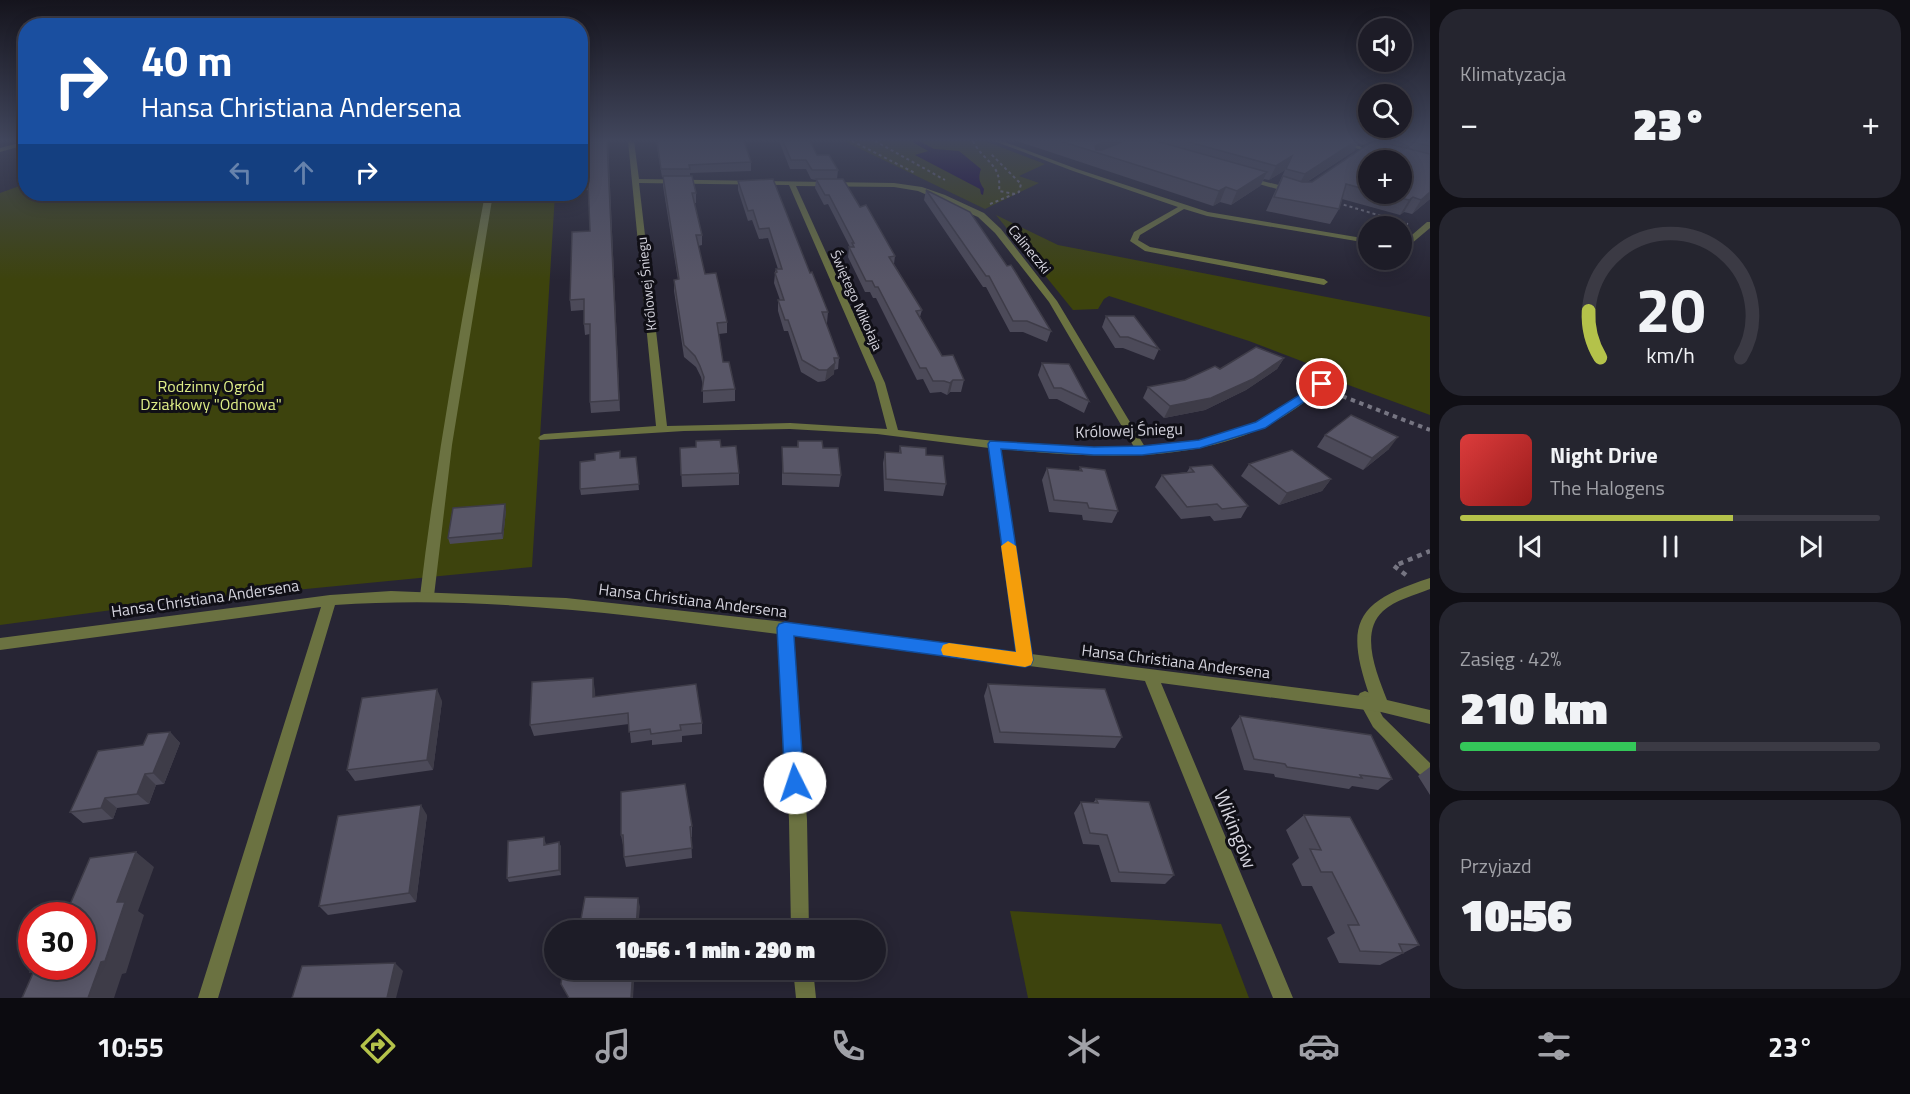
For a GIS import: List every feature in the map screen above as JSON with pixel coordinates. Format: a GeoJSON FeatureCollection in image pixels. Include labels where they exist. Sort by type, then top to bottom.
{"type":"FeatureCollection","features":[{"type":"Feature","properties":{"kind":"street","name":"Królowej Śniegu"},"geometry":{"type":"LineString","coordinates":[[637,188],[662,428]]}},
{"type":"Feature","properties":{"kind":"street","name":"Świętego Mikołaja"},"geometry":{"type":"LineString","coordinates":[[792,188],[880,383],[893,432]]}},
{"type":"Feature","properties":{"kind":"street","name":"Calineczki"},"geometry":{"type":"LineString","coordinates":[[913,188],[942,196],[981,215],[998,231],[1053,301],[1142,451]]}},
{"type":"Feature","properties":{"kind":"street"},"geometry":{"type":"LineString","coordinates":[[1128,188],[1207,214],[1358,239]]}},
{"type":"Feature","properties":{"kind":"street"},"geometry":{"type":"LineString","coordinates":[[1278,188],[1300,192]]}},
{"type":"Feature","properties":{"kind":"street"},"geometry":{"type":"LineString","coordinates":[[427,596],[433,536],[460,358],[488,201]]}},
{"type":"Feature","properties":{"kind":"street"},"geometry":{"type":"LineString","coordinates":[[1184,206],[1137,234],[1134,241],[1148,249],[1324,282]]}},
{"type":"Feature","properties":{"kind":"street"},"geometry":{"type":"LineString","coordinates":[[1412,239],[1430,224]]}},
{"type":"Feature","properties":{"kind":"street","name":"Królowej Śniegu"},"geometry":{"type":"LineString","coordinates":[[544,438],[662,428],[813,427],[893,432],[1053,450],[1142,451],[1200,444],[1230,436],[1269,420],[1322,384]]}},
{"type":"Feature","properties":{"kind":"street"},"geometry":{"type":"LineString","coordinates":[[994,444],[1025,660]]}},
{"type":"Feature","properties":{"kind":"street"},"geometry":{"type":"LineString","coordinates":[[1427,771],[1378,722],[1372,702],[1365,646],[1367,623],[1379,607],[1430,583]]}},
{"type":"Feature","properties":{"kind":"street","name":"Hansa Christiana Andersena"},"geometry":{"type":"LineString","coordinates":[[0,644],[330,600],[427,596],[566,603],[785,628],[1151,677],[1372,702],[1430,717]]}},
{"type":"Feature","properties":{"kind":"street"},"geometry":{"type":"LineString","coordinates":[[208,998],[330,600]]}},
{"type":"Feature","properties":{"kind":"street"},"geometry":{"type":"LineString","coordinates":[[785,628],[798,819],[800,920]]}},
{"type":"Feature","properties":{"kind":"street","name":"Wikingów"},"geometry":{"type":"LineString","coordinates":[[1151,677],[1283,998]]}},
{"type":"Feature","properties":{"kind":"street"},"geometry":{"type":"LineString","coordinates":[[804,980],[806,998]]}},
{"type":"Feature","properties":{"kind":"path"},"geometry":{"type":"LineString","coordinates":[[1000,188],[999,191],[1015,194]]}},
{"type":"Feature","properties":{"kind":"path"},"geometry":{"type":"LineString","coordinates":[[988,205],[1019,192],[1020,188]]}},
{"type":"Feature","properties":{"kind":"path"},"geometry":{"type":"LineString","coordinates":[[1300,192],[1414,226]]}},
{"type":"Feature","properties":{"kind":"path"},"geometry":{"type":"LineString","coordinates":[[1310,394],[1326,391],[1342,395],[1430,430]]}},
{"type":"Feature","properties":{"kind":"path"},"geometry":{"type":"LineString","coordinates":[[1394,566],[1430,551]]}},
{"type":"Feature","properties":{"kind":"green space","name":"Rodzinny Ogród Działkowy \"Odnowa\""},"geometry":{"type":"Polygon","coordinates":[[[18,188],[18,201],[555,201],[532,567],[172,602],[0,625],[0,193],[18,188]]]}},
{"type":"Feature","properties":{"kind":"green space"},"geometry":{"type":"Polygon","coordinates":[[[941,188],[1030,188],[985,209],[941,188]]]}},
{"type":"Feature","properties":{"kind":"green space"},"geometry":{"type":"Polygon","coordinates":[[[996,215],[1058,245],[1430,317],[1430,415],[1343,383],[1317,367],[1249,341],[1109,296],[1104,299],[1098,309],[1073,310],[996,215]]]}},
{"type":"Feature","properties":{"kind":"green space"},"geometry":{"type":"Polygon","coordinates":[[[1010,911],[1221,924],[1249,998],[1028,998],[1010,911]]]}},
{"type":"Feature","properties":{"kind":"shaded area"},"geometry":{"type":"Polygon","coordinates":[[[977,188],[984,189],[983,195],[981,194],[977,188]]]}},
{"type":"Feature","properties":{"kind":"building"},"geometry":{"type":"Polygon","coordinates":[[[588,188],[609,188],[619,400],[590,402],[590,324],[584,324],[584,299],[570,300],[572,232],[590,231],[588,188]]]}},
{"type":"Feature","properties":{"kind":"building"},"geometry":{"type":"Polygon","coordinates":[[[665,188],[695,188],[696,193],[692,193],[702,235],[696,235],[705,274],[716,273],[727,322],[717,323],[723,362],[729,362],[735,389],[702,391],[704,377],[700,366],[695,356],[684,345],[674,280],[679,279],[665,188]]]}},
{"type":"Feature","properties":{"kind":"building"},"geometry":{"type":"Polygon","coordinates":[[[740,188],[776,188],[828,312],[822,312],[839,358],[834,358],[835,363],[827,370],[819,370],[802,360],[788,320],[785,320],[778,300],[784,300],[775,273],[776,269],[782,269],[769,228],[759,229],[753,210],[748,211],[740,188]]]}},
{"type":"Feature","properties":{"kind":"building"},"geometry":{"type":"Polygon","coordinates":[[[821,188],[848,188],[860,207],[866,205],[895,256],[889,257],[922,310],[916,311],[942,356],[953,355],[964,380],[953,380],[950,383],[933,381],[926,368],[920,368],[878,287],[875,287],[872,281],[866,281],[849,247],[854,247],[852,243],[854,243],[829,195],[825,195],[821,188]]]}},
{"type":"Feature","properties":{"kind":"building"},"geometry":{"type":"Polygon","coordinates":[[[1208,188],[1225,188],[1219,191],[1208,188]]]}},
{"type":"Feature","properties":{"kind":"building"},"geometry":{"type":"Polygon","coordinates":[[[1228,188],[1242,188],[1237,191],[1228,188]]]}},
{"type":"Feature","properties":{"kind":"building"},"geometry":{"type":"Polygon","coordinates":[[[1278,188],[1345,188],[1339,209],[1274,197],[1278,188]]]}},
{"type":"Feature","properties":{"kind":"building"},"geometry":{"type":"Polygon","coordinates":[[[1412,188],[1430,188],[1430,192],[1421,200],[1413,197],[1412,188]]]}},
{"type":"Feature","properties":{"kind":"building"},"geometry":{"type":"Polygon","coordinates":[[[926,190],[970,212],[1007,266],[1011,265],[1051,331],[1027,321],[1013,321],[989,276],[986,276],[926,190]]]}},
{"type":"Feature","properties":{"kind":"building"},"geometry":{"type":"Polygon","coordinates":[[[1106,316],[1134,316],[1159,349],[1128,337],[1120,337],[1106,316]]]}},
{"type":"Feature","properties":{"kind":"building"},"geometry":{"type":"Polygon","coordinates":[[[1256,347],[1284,358],[1253,379],[1211,398],[1170,406],[1148,387],[1185,380],[1215,366],[1220,369],[1256,347]]]}},
{"type":"Feature","properties":{"kind":"building"},"geometry":{"type":"Polygon","coordinates":[[[1042,363],[1069,364],[1089,401],[1061,388],[1054,388],[1042,363]]]}},
{"type":"Feature","properties":{"kind":"building"},"geometry":{"type":"Polygon","coordinates":[[[1351,415],[1398,437],[1372,458],[1325,435],[1351,415]]]}},
{"type":"Feature","properties":{"kind":"building"},"geometry":{"type":"Polygon","coordinates":[[[720,440],[721,447],[736,446],[739,473],[681,475],[680,448],[696,447],[696,441],[720,440]]]}},
{"type":"Feature","properties":{"kind":"building"},"geometry":{"type":"Polygon","coordinates":[[[798,441],[822,441],[823,448],[838,448],[841,475],[783,473],[782,447],[798,447],[798,441]]]}},
{"type":"Feature","properties":{"kind":"building"},"geometry":{"type":"Polygon","coordinates":[[[900,446],[926,448],[926,455],[943,456],[946,484],[886,479],[885,452],[901,453],[900,446]]]}},
{"type":"Feature","properties":{"kind":"building"},"geometry":{"type":"Polygon","coordinates":[[[1292,450],[1331,479],[1287,493],[1249,464],[1292,450]]]}},
{"type":"Feature","properties":{"kind":"building"},"geometry":{"type":"Polygon","coordinates":[[[620,451],[620,458],[636,457],[639,484],[580,489],[580,462],[595,460],[595,454],[620,451]]]}},
{"type":"Feature","properties":{"kind":"building"},"geometry":{"type":"Polygon","coordinates":[[[1212,465],[1248,506],[1222,509],[1217,504],[1187,507],[1162,475],[1194,472],[1190,467],[1212,465]]]}},
{"type":"Feature","properties":{"kind":"building"},"geometry":{"type":"Polygon","coordinates":[[[1080,467],[1105,470],[1118,511],[1089,508],[1087,503],[1054,500],[1047,468],[1082,471],[1080,467]]]}},
{"type":"Feature","properties":{"kind":"building"},"geometry":{"type":"Polygon","coordinates":[[[505,504],[502,533],[448,538],[453,508],[505,504]]]}},
{"type":"Feature","properties":{"kind":"building"},"geometry":{"type":"Polygon","coordinates":[[[593,678],[593,697],[696,684],[702,723],[680,725],[681,730],[651,734],[650,729],[629,732],[628,713],[530,725],[532,682],[593,678]]]}},
{"type":"Feature","properties":{"kind":"building"},"geometry":{"type":"Polygon","coordinates":[[[988,684],[1105,689],[1122,737],[1000,732],[988,684]]]}},
{"type":"Feature","properties":{"kind":"building"},"geometry":{"type":"Polygon","coordinates":[[[437,689],[427,760],[347,770],[362,698],[437,689]]]}},
{"type":"Feature","properties":{"kind":"building"},"geometry":{"type":"Polygon","coordinates":[[[1240,716],[1371,735],[1392,779],[1360,775],[1362,778],[1287,767],[1285,764],[1254,759],[1240,716]]]}},
{"type":"Feature","properties":{"kind":"building"},"geometry":{"type":"Polygon","coordinates":[[[170,732],[153,773],[145,774],[137,794],[105,798],[101,808],[70,812],[98,751],[143,745],[148,734],[170,732]]]}},
{"type":"Feature","properties":{"kind":"building"},"geometry":{"type":"Polygon","coordinates":[[[685,784],[692,826],[690,827],[692,848],[624,857],[623,835],[621,835],[621,792],[685,784]]]}},
{"type":"Feature","properties":{"kind":"building"},"geometry":{"type":"Polygon","coordinates":[[[1096,799],[1149,802],[1174,875],[1119,872],[1107,835],[1090,833],[1081,802],[1098,803],[1096,799]]]}},
{"type":"Feature","properties":{"kind":"building"},"geometry":{"type":"Polygon","coordinates":[[[421,805],[409,893],[319,906],[338,816],[421,805]]]}},
{"type":"Feature","properties":{"kind":"building"},"geometry":{"type":"Polygon","coordinates":[[[1304,815],[1350,817],[1419,945],[1399,944],[1403,953],[1360,951],[1348,925],[1359,925],[1332,872],[1321,872],[1310,849],[1321,850],[1304,815]]]}},
{"type":"Feature","properties":{"kind":"building"},"geometry":{"type":"Polygon","coordinates":[[[544,837],[544,845],[559,842],[559,870],[507,878],[508,841],[544,837]]]}},
{"type":"Feature","properties":{"kind":"building"},"geometry":{"type":"Polygon","coordinates":[[[136,852],[117,902],[125,902],[105,961],[101,962],[96,976],[96,902],[71,902],[90,858],[136,852]]]}},
{"type":"Feature","properties":{"kind":"building"},"geometry":{"type":"Polygon","coordinates":[[[585,897],[638,898],[637,920],[581,920],[585,897]]]}},
{"type":"Feature","properties":{"kind":"building"},"geometry":{"type":"Polygon","coordinates":[[[395,963],[387,998],[292,998],[302,966],[395,963]]]}},
{"type":"Feature","properties":{"kind":"building"},"geometry":{"type":"Polygon","coordinates":[[[30,980],[94,980],[88,998],[22,998],[30,980]]]}},
{"type":"Feature","properties":{"kind":"building"},"geometry":{"type":"Polygon","coordinates":[[[562,980],[632,980],[631,998],[569,998],[561,984],[562,980]]]}},
{"type":"Feature","properties":{"kind":"slow traffic"},"geometry":{"type":"LineString","coordinates":[[949,650],[1025,660],[1008,546]]}},
{"type":"Feature","properties":{"kind":"route"},"geometry":{"type":"LineString","coordinates":[[795,783],[785,628],[1025,660],[994,444],[1053,450],[1094,451],[1142,451],[1200,444],[1260,425],[1277,416],[1322,384]]}}]}
